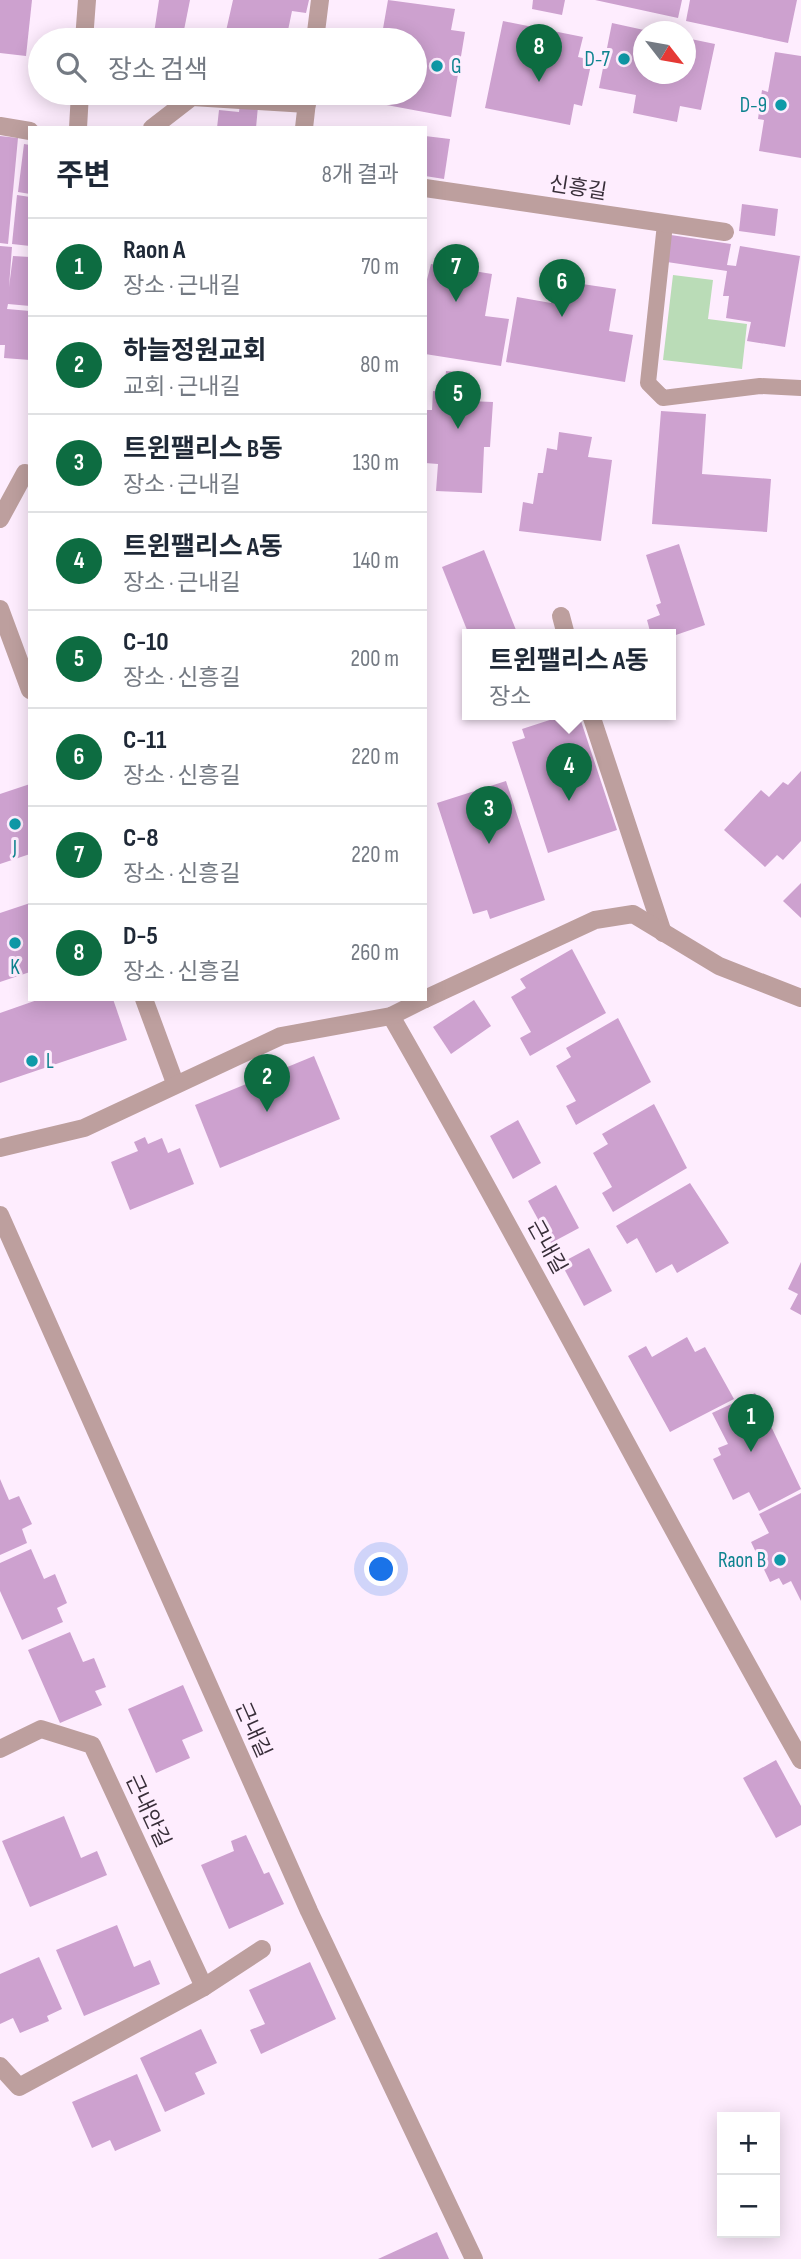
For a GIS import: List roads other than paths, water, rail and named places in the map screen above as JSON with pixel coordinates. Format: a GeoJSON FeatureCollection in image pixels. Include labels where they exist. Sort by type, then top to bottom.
{"type":"FeatureCollection","features":[{"type":"Feature","properties":{"kind":"street"},"geometry":{"type":"LineString","coordinates":[[85,28],[86,0]]}},
{"type":"Feature","properties":{"kind":"street"},"geometry":{"type":"LineString","coordinates":[[316,28],[320,0]]}},
{"type":"Feature","properties":{"kind":"street"},"geometry":{"type":"LineString","coordinates":[[78,126],[79,105]]}},
{"type":"Feature","properties":{"kind":"street"},"geometry":{"type":"LineString","coordinates":[[155,126],[182,105]]}},
{"type":"Feature","properties":{"kind":"street"},"geometry":{"type":"LineString","coordinates":[[304,126],[307,105]]}},
{"type":"Feature","properties":{"kind":"street"},"geometry":{"type":"LineString","coordinates":[[0,126],[28,131]]}},
{"type":"Feature","properties":{"kind":"street","name":"신흥길"},"geometry":{"type":"LineString","coordinates":[[427,188],[725,232]]}},
{"type":"Feature","properties":{"kind":"street"},"geometry":{"type":"LineString","coordinates":[[0,519],[28,467]]}},
{"type":"Feature","properties":{"kind":"street"},"geometry":{"type":"LineString","coordinates":[[0,609],[28,685]]}},
{"type":"Feature","properties":{"kind":"street"},"geometry":{"type":"LineString","coordinates":[[561,616],[564,629]]}},
{"type":"Feature","properties":{"kind":"street"},"geometry":{"type":"LineString","coordinates":[[593,720],[663,933]]}},
{"type":"Feature","properties":{"kind":"street"},"geometry":{"type":"LineString","coordinates":[[427,998],[595,920],[633,914],[719,966],[801,998]]}},
{"type":"Feature","properties":{"kind":"street"},"geometry":{"type":"LineString","coordinates":[[145,1001],[175,1083]]}},
{"type":"Feature","properties":{"kind":"street"},"geometry":{"type":"LineString","coordinates":[[0,1148],[84,1128],[175,1083],[281,1036],[391,1016],[421,1001]]}},
{"type":"Feature","properties":{"kind":"street","name":"근내길"},"geometry":{"type":"LineString","coordinates":[[391,1016],[467,1148],[721,1619],[801,1760]]}},
{"type":"Feature","properties":{"kind":"street","name":"근내길"},"geometry":{"type":"LineString","coordinates":[[0,1215],[309,1911],[474,2259]]}},
{"type":"Feature","properties":{"kind":"street","name":"근내안길"},"geometry":{"type":"LineString","coordinates":[[0,1749],[41,1729],[92,1745],[204,1987]]}},
{"type":"Feature","properties":{"kind":"street"},"geometry":{"type":"LineString","coordinates":[[0,2066],[19,2087],[204,1987],[262,1949]]}},
{"type":"Feature","properties":{"kind":"lane"},"geometry":{"type":"LineString","coordinates":[[665,224],[648,383],[654,391],[663,398],[760,386],[801,388]]}},
{"type":"Feature","properties":{"kind":"place","name":"D-7"},"geometry":{"type":"Point","coordinates":[624,59]}},
{"type":"Feature","properties":{"kind":"place","name":"G"},"geometry":{"type":"Point","coordinates":[437,66]}},
{"type":"Feature","properties":{"kind":"place","name":"D-5"},"geometry":{"type":"Point","coordinates":[539,82]}},
{"type":"Feature","properties":{"kind":"place","name":"D-9"},"geometry":{"type":"Point","coordinates":[781,105]}},
{"type":"Feature","properties":{"kind":"place","name":"C-8"},"geometry":{"type":"Point","coordinates":[456,302]}},
{"type":"Feature","properties":{"kind":"place","name":"C-11"},"geometry":{"type":"Point","coordinates":[562,317]}},
{"type":"Feature","properties":{"kind":"place","name":"C-10"},"geometry":{"type":"Point","coordinates":[458,429]}},
{"type":"Feature","properties":{"kind":"place","name":"트윈팰리스 A동"},"geometry":{"type":"Point","coordinates":[569,801]}},
{"type":"Feature","properties":{"kind":"place","name":"J"},"geometry":{"type":"Point","coordinates":[15,824]}},
{"type":"Feature","properties":{"kind":"place","name":"트윈팰리스 B동"},"geometry":{"type":"Point","coordinates":[489,844]}},
{"type":"Feature","properties":{"kind":"place","name":"K"},"geometry":{"type":"Point","coordinates":[15,943]}},
{"type":"Feature","properties":{"kind":"place","name":"L"},"geometry":{"type":"Point","coordinates":[32,1061]}},
{"type":"Feature","properties":{"kind":"place","name":"하늘정원교회"},"geometry":{"type":"Point","coordinates":[267,1112]}},
{"type":"Feature","properties":{"kind":"place","name":"Raon A"},"geometry":{"type":"Point","coordinates":[751,1452]}},
{"type":"Feature","properties":{"kind":"place","name":"Raon B"},"geometry":{"type":"Point","coordinates":[780,1560]}}]}
